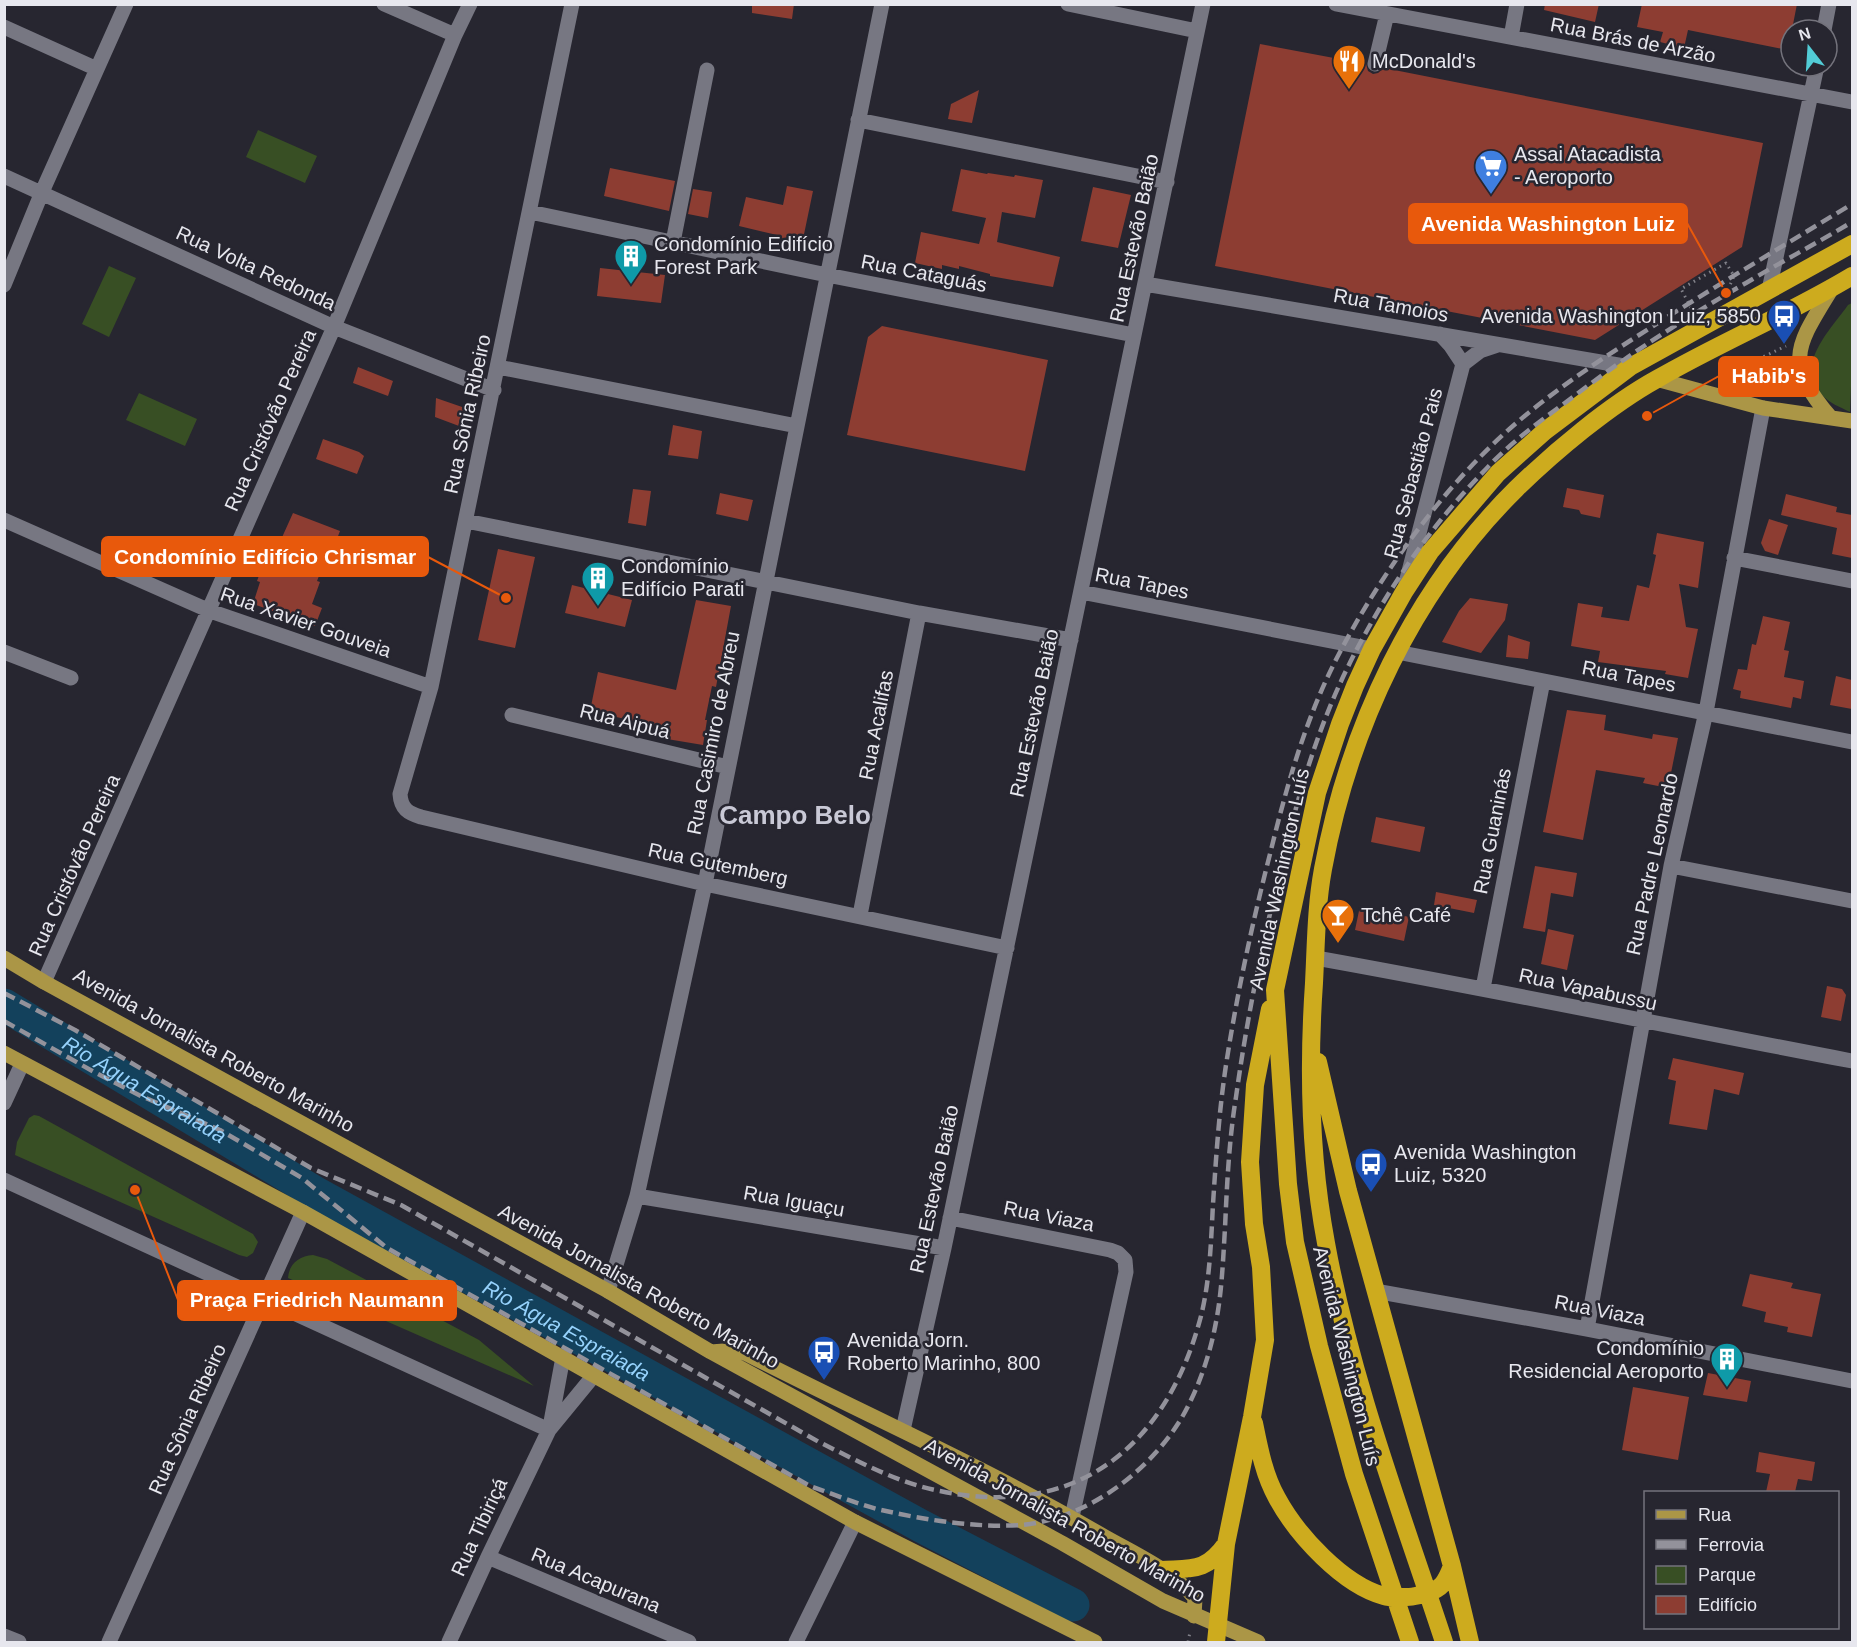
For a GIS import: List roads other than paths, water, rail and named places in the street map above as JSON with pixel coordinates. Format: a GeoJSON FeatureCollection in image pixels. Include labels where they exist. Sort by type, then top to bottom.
{"type":"FeatureCollection","features":[{"type":"Feature","properties":{"kind":"highway","name":"Avenida Washington Luís"},"geometry":{"type":"LineString","coordinates":[[1410,1642],[1354,1474],[1319,1346],[1295,1242],[1283,1139],[1275,990],[1317,793],[1340,724],[1372,649],[1404,592],[1430,552],[1498,473],[1545,431],[1630,367],[1852,244]]}},
{"type":"Feature","properties":{"kind":"highway","name":"Avenida Washington Luís"},"geometry":{"type":"LineString","coordinates":[[1444,1642],[1385,1463],[1351,1350],[1326,1244],[1316,1168],[1310,1037],[1317,918],[1323,870],[1348,768],[1375,696],[1397,652],[1439,583],[1466,546],[1516,489],[1616,406],[1656,379],[1852,276]]}},
{"type":"Feature","properties":{"kind":"highway"},"geometry":{"type":"LineString","coordinates":[[1217,1634],[1226,1544],[1265,1340],[1261,1267],[1250,1183],[1251,1127],[1255,1085],[1275,990]]}},
{"type":"Feature","properties":{"kind":"highway"},"geometry":{"type":"LineString","coordinates":[[1310,1037],[1326,1089],[1348,1191],[1452,1566],[1470,1642]]}},
{"type":"Feature","properties":{"kind":"highway"},"geometry":{"type":"LineString","coordinates":[[1252,1417],[1264,1467],[1276,1497],[1292,1522],[1327,1561],[1359,1585],[1385,1597],[1412,1598],[1437,1590],[1447,1582],[1452,1566]]}},
{"type":"Feature","properties":{"kind":"highway"},"geometry":{"type":"LineString","coordinates":[[1161,1570],[1196,1568],[1207,1564],[1216,1558],[1226,1544]]}},
{"type":"Feature","properties":{"kind":"main road"},"geometry":{"type":"LineString","coordinates":[[1831,418],[1813,397],[1804,380],[1800,350],[1812,322],[1832,288]]}},
{"type":"Feature","properties":{"kind":"main road"},"geometry":{"type":"LineString","coordinates":[[1656,379],[1763,408],[1852,421]]}},
{"type":"Feature","properties":{"kind":"main road","name":"Avenida Jornalista Roberto Marinho"},"geometry":{"type":"LineString","coordinates":[[4,958],[608,1291],[711,1352],[1194,1616],[1217,1634],[1258,1642]]}},
{"type":"Feature","properties":{"kind":"main road"},"geometry":{"type":"LineString","coordinates":[[4,1053],[303,1212],[855,1522],[1095,1642]]}},
{"type":"Feature","properties":{"kind":"main road"},"geometry":{"type":"LineString","coordinates":[[711,1352],[737,1350],[747,1354],[903,1430],[1072,1517],[1161,1570],[1187,1589],[1194,1599],[1194,1616]]}},
{"type":"Feature","properties":{"kind":"street"},"geometry":{"type":"LineString","coordinates":[[4,285],[42,192],[126,4]]}},
{"type":"Feature","properties":{"kind":"street"},"geometry":{"type":"LineString","coordinates":[[384,4],[455,35]]}},
{"type":"Feature","properties":{"kind":"street","name":"Rua Cristóvão Pereira"},"geometry":{"type":"LineString","coordinates":[[44,982],[334,327],[470,4]]}},
{"type":"Feature","properties":{"kind":"street","name":"Rua Sônia Ribeiro"},"geometry":{"type":"LineString","coordinates":[[421,818],[408,813],[403,808],[400,794],[431,687],[572,4]]}},
{"type":"Feature","properties":{"kind":"street","name":"Rua Casimiro de Abreu"},"geometry":{"type":"LineString","coordinates":[[608,1291],[637,1196],[705,884],[882,4]]}},
{"type":"Feature","properties":{"kind":"street"},"geometry":{"type":"LineString","coordinates":[[1068,4],[1197,31]]}},
{"type":"Feature","properties":{"kind":"street","name":"Rua Estevão Baião"},"geometry":{"type":"LineString","coordinates":[[903,1430],[944,1248],[1203,4]]}},
{"type":"Feature","properties":{"kind":"street","name":"Rua Brás de Arzão"},"geometry":{"type":"LineString","coordinates":[[1336,4],[1852,102]]}},
{"type":"Feature","properties":{"kind":"street"},"geometry":{"type":"LineString","coordinates":[[1510,37],[1517,4]]}},
{"type":"Feature","properties":{"kind":"street"},"geometry":{"type":"LineString","coordinates":[[1375,64],[1387,14]]}},
{"type":"Feature","properties":{"kind":"street"},"geometry":{"type":"LineString","coordinates":[[4,27],[97,69]]}},
{"type":"Feature","properties":{"kind":"street"},"geometry":{"type":"LineString","coordinates":[[673,242],[707,70]]}},
{"type":"Feature","properties":{"kind":"street"},"geometry":{"type":"LineString","coordinates":[[1770,290],[1814,78]]}},
{"type":"Feature","properties":{"kind":"street"},"geometry":{"type":"LineString","coordinates":[[858,120],[1167,182]]}},
{"type":"Feature","properties":{"kind":"street","name":"Rua Volta Redonda"},"geometry":{"type":"LineString","coordinates":[[4,176],[334,327],[494,390]]}},
{"type":"Feature","properties":{"kind":"street","name":"Rua Cataguás"},"geometry":{"type":"LineString","coordinates":[[530,212],[827,275],[1134,335]]}},
{"type":"Feature","properties":{"kind":"street","name":"Rua Tamoios"},"geometry":{"type":"LineString","coordinates":[[1145,284],[1630,367]]}},
{"type":"Feature","properties":{"kind":"street"},"geometry":{"type":"LineString","coordinates":[[1440,334],[1463,364],[1480,351],[1500,345]]}},
{"type":"Feature","properties":{"kind":"street","name":"Rua Sebastião Pais"},"geometry":{"type":"LineString","coordinates":[[1404,592],[1463,364]]}},
{"type":"Feature","properties":{"kind":"street"},"geometry":{"type":"LineString","coordinates":[[498,368],[797,426]]}},
{"type":"Feature","properties":{"kind":"street","name":"Rua Padre Leonardo"},"geometry":{"type":"LineString","coordinates":[[1587,1329],[1671,866],[1706,712],[1763,408]]}},
{"type":"Feature","properties":{"kind":"street","name":"Rua Xavier Gouveia"},"geometry":{"type":"LineString","coordinates":[[4,520],[210,611],[431,687]]}},
{"type":"Feature","properties":{"kind":"street"},"geometry":{"type":"LineString","coordinates":[[466,521],[766,580],[919,613],[1071,640]]}},
{"type":"Feature","properties":{"kind":"street"},"geometry":{"type":"LineString","coordinates":[[1734,558],[1852,581]]}},
{"type":"Feature","properties":{"kind":"street","name":"Rua Tapes"},"geometry":{"type":"LineString","coordinates":[[1081,592],[1372,649]]}},
{"type":"Feature","properties":{"kind":"street","name":"Rua Acalifas"},"geometry":{"type":"LineString","coordinates":[[860,915],[919,613]]}},
{"type":"Feature","properties":{"kind":"street"},"geometry":{"type":"LineString","coordinates":[[4,652],[72,678]]}},
{"type":"Feature","properties":{"kind":"street","name":"Rua Tapes"},"geometry":{"type":"LineString","coordinates":[[1397,652],[1852,742]]}},
{"type":"Feature","properties":{"kind":"street","name":"Rua Guaninás"},"geometry":{"type":"LineString","coordinates":[[1483,988],[1543,681]]}},
{"type":"Feature","properties":{"kind":"street","name":"Rua Aipuá"},"geometry":{"type":"LineString","coordinates":[[512,715],[728,767]]}},
{"type":"Feature","properties":{"kind":"street","name":"Rua Gutemberg"},"geometry":{"type":"LineString","coordinates":[[421,818],[705,884],[860,915],[1007,948]]}},
{"type":"Feature","properties":{"kind":"street"},"geometry":{"type":"LineString","coordinates":[[1671,866],[1852,901]]}},
{"type":"Feature","properties":{"kind":"street","name":"Rua Vapabussu"},"geometry":{"type":"LineString","coordinates":[[1316,958],[1483,988],[1852,1061]]}},
{"type":"Feature","properties":{"kind":"street"},"geometry":{"type":"LineString","coordinates":[[4,1103],[22,1064]]}},
{"type":"Feature","properties":{"kind":"street"},"geometry":{"type":"LineString","coordinates":[[4,1180],[549,1430]]}},
{"type":"Feature","properties":{"kind":"street","name":"Rua Iguaçu"},"geometry":{"type":"LineString","coordinates":[[637,1196],[944,1248]]}},
{"type":"Feature","properties":{"kind":"street","name":"Rua Sônia Ribeiro"},"geometry":{"type":"LineString","coordinates":[[109,1642],[303,1212]]}},
{"type":"Feature","properties":{"kind":"street","name":"Rua Viaza"},"geometry":{"type":"LineString","coordinates":[[950,1218],[1110,1250],[1118,1253],[1125,1260],[1126,1272],[1072,1517]]}},
{"type":"Feature","properties":{"kind":"street","name":"Rua Viaza"},"geometry":{"type":"LineString","coordinates":[[1375,1291],[1587,1329],[1852,1381]]}},
{"type":"Feature","properties":{"kind":"street","name":"Rua Tibiriçá"},"geometry":{"type":"LineString","coordinates":[[549,1430],[563,1357]]}},
{"type":"Feature","properties":{"kind":"street","name":"Rua Tibiriçá"},"geometry":{"type":"LineString","coordinates":[[449,1642],[549,1430],[595,1374]]}},
{"type":"Feature","properties":{"kind":"street"},"geometry":{"type":"LineString","coordinates":[[796,1642],[855,1522]]}},
{"type":"Feature","properties":{"kind":"street","name":"Rua Acapurana"},"geometry":{"type":"LineString","coordinates":[[488,1557],[689,1642]]}},
{"type":"Feature","properties":{"kind":"street"},"geometry":{"type":"LineString","coordinates":[[4,1636],[19,1642]]}},
{"type":"Feature","properties":{"kind":"waterway","name":"Rio Água Espraiada"},"geometry":{"type":"LineString","coordinates":[[4,1005],[314,1192],[921,1526],[1073,1605]]}},
{"type":"Feature","properties":{"kind":"railway"},"geometry":{"type":"LineString","coordinates":[[4,993],[75,1030],[311,1168],[401,1205],[819,1442],[878,1471],[908,1483],[940,1491],[989,1497],[1034,1494],[1074,1483],[1109,1463],[1140,1436],[1165,1402],[1186,1362],[1201,1316],[1206,1289],[1218,1134],[1230,1038],[1263,880],[1283,802],[1307,726],[1328,676],[1369,601],[1386,574],[1442,499],[1482,455],[1523,417],[1614,351],[1852,204]]}},
{"type":"Feature","properties":{"kind":"railway"},"geometry":{"type":"LineString","coordinates":[[4,1021],[141,1096],[220,1130],[302,1178],[387,1248],[810,1486],[881,1510],[951,1522],[1021,1525],[1069,1514],[1113,1490],[1151,1458],[1181,1419],[1203,1372],[1220,1299],[1230,1146],[1240,1070],[1259,963],[1285,851],[1302,787],[1334,696],[1390,591],[1419,548],[1451,507],[1506,449],[1528,431],[1615,366],[1679,323],[1852,222]]}},
{"type":"Feature","properties":{"kind":"place","name":"McDonald's"},"geometry":{"type":"Point","coordinates":[1349,90]}},
{"type":"Feature","properties":{"kind":"place","name":"Assai Atacadista - Aeroporto"},"geometry":{"type":"Point","coordinates":[1491,195]}},
{"type":"Feature","properties":{"kind":"place","name":"Condomínio Edifício Forest Park"},"geometry":{"type":"Point","coordinates":[631,285]}},
{"type":"Feature","properties":{"kind":"place","name":"Avenida Washington Luiz"},"geometry":{"type":"Point","coordinates":[1726,293]}},
{"type":"Feature","properties":{"kind":"place","name":"Avenida Washington Luiz, 5850"},"geometry":{"type":"Point","coordinates":[1784,345]}},
{"type":"Feature","properties":{"kind":"place","name":"Habib's"},"geometry":{"type":"Point","coordinates":[1647,416]}},
{"type":"Feature","properties":{"kind":"place","name":"Condomínio Edifício Chrismar"},"geometry":{"type":"Point","coordinates":[506,598]}},
{"type":"Feature","properties":{"kind":"place","name":"Condomínio Edifício Parati"},"geometry":{"type":"Point","coordinates":[598,607]}},
{"type":"Feature","properties":{"kind":"place","name":"Tchê Café"},"geometry":{"type":"Point","coordinates":[1338,944]}},
{"type":"Feature","properties":{"kind":"place","name":"Praça Friedrich Naumann"},"geometry":{"type":"Point","coordinates":[135,1190]}},
{"type":"Feature","properties":{"kind":"place","name":"Avenida Washington Luiz, 5320"},"geometry":{"type":"Point","coordinates":[1371,1193]}},
{"type":"Feature","properties":{"kind":"place","name":"Avenida Jorn. Roberto Marinho, 800"},"geometry":{"type":"Point","coordinates":[824,1381]}},
{"type":"Feature","properties":{"kind":"place","name":"Condomínio Residencial Aeroporto"},"geometry":{"type":"Point","coordinates":[1727,1388]}},
{"type":"Feature","properties":{"kind":"district","name":"Campo Belo"},"geometry":{"type":"Point","coordinates":[795,815]}}]}
